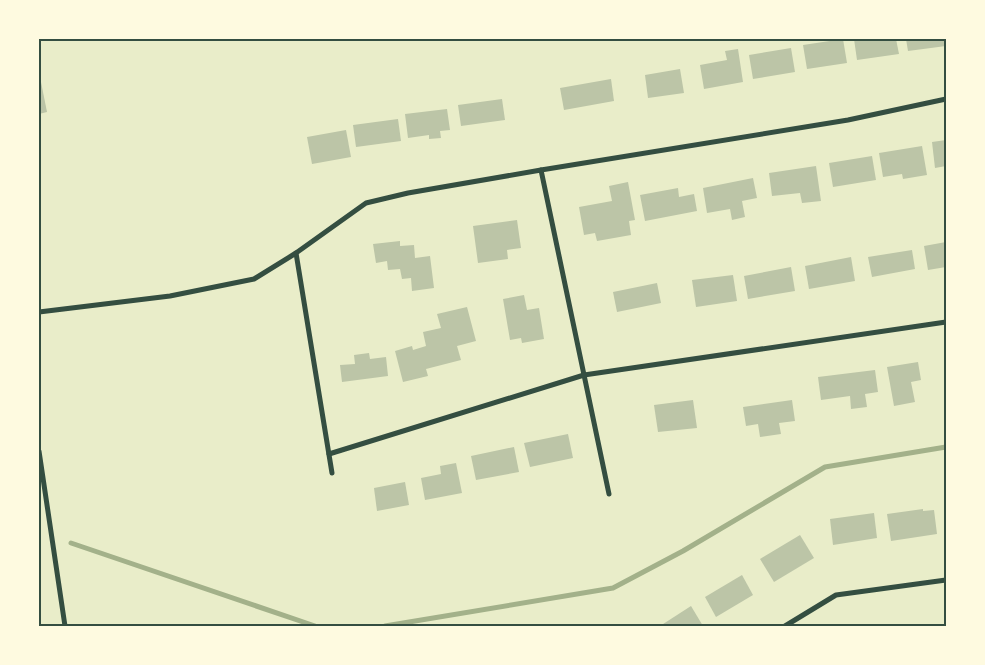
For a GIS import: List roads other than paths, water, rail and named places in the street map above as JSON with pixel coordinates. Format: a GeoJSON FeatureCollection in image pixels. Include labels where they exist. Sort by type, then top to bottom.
{"type":"FeatureCollection","features":[{"type":"Feature","properties":{"kind":"street"},"geometry":{"type":"LineString","coordinates":[[39,312],[170,296],[254,279],[296,253],[366,204],[408,194],[541,170],[848,120],[946,99]]}},
{"type":"Feature","properties":{"kind":"street"},"geometry":{"type":"LineString","coordinates":[[541,170],[609,494]]}},
{"type":"Feature","properties":{"kind":"street"},"geometry":{"type":"LineString","coordinates":[[296,253],[332,473]]}},
{"type":"Feature","properties":{"kind":"street"},"geometry":{"type":"LineString","coordinates":[[329,454],[584,375],[946,322]]}},
{"type":"Feature","properties":{"kind":"street"},"geometry":{"type":"LineString","coordinates":[[39,451],[65,626]]}},
{"type":"Feature","properties":{"kind":"street"},"geometry":{"type":"LineString","coordinates":[[785,626],[793,624],[836,595],[946,580]]}},
{"type":"Feature","properties":{"kind":"waterway"},"geometry":{"type":"LineString","coordinates":[[385,626],[613,588],[683,551],[825,467],[946,447]]}},
{"type":"Feature","properties":{"kind":"waterway"},"geometry":{"type":"LineString","coordinates":[[71,543],[315,626]]}}]}
